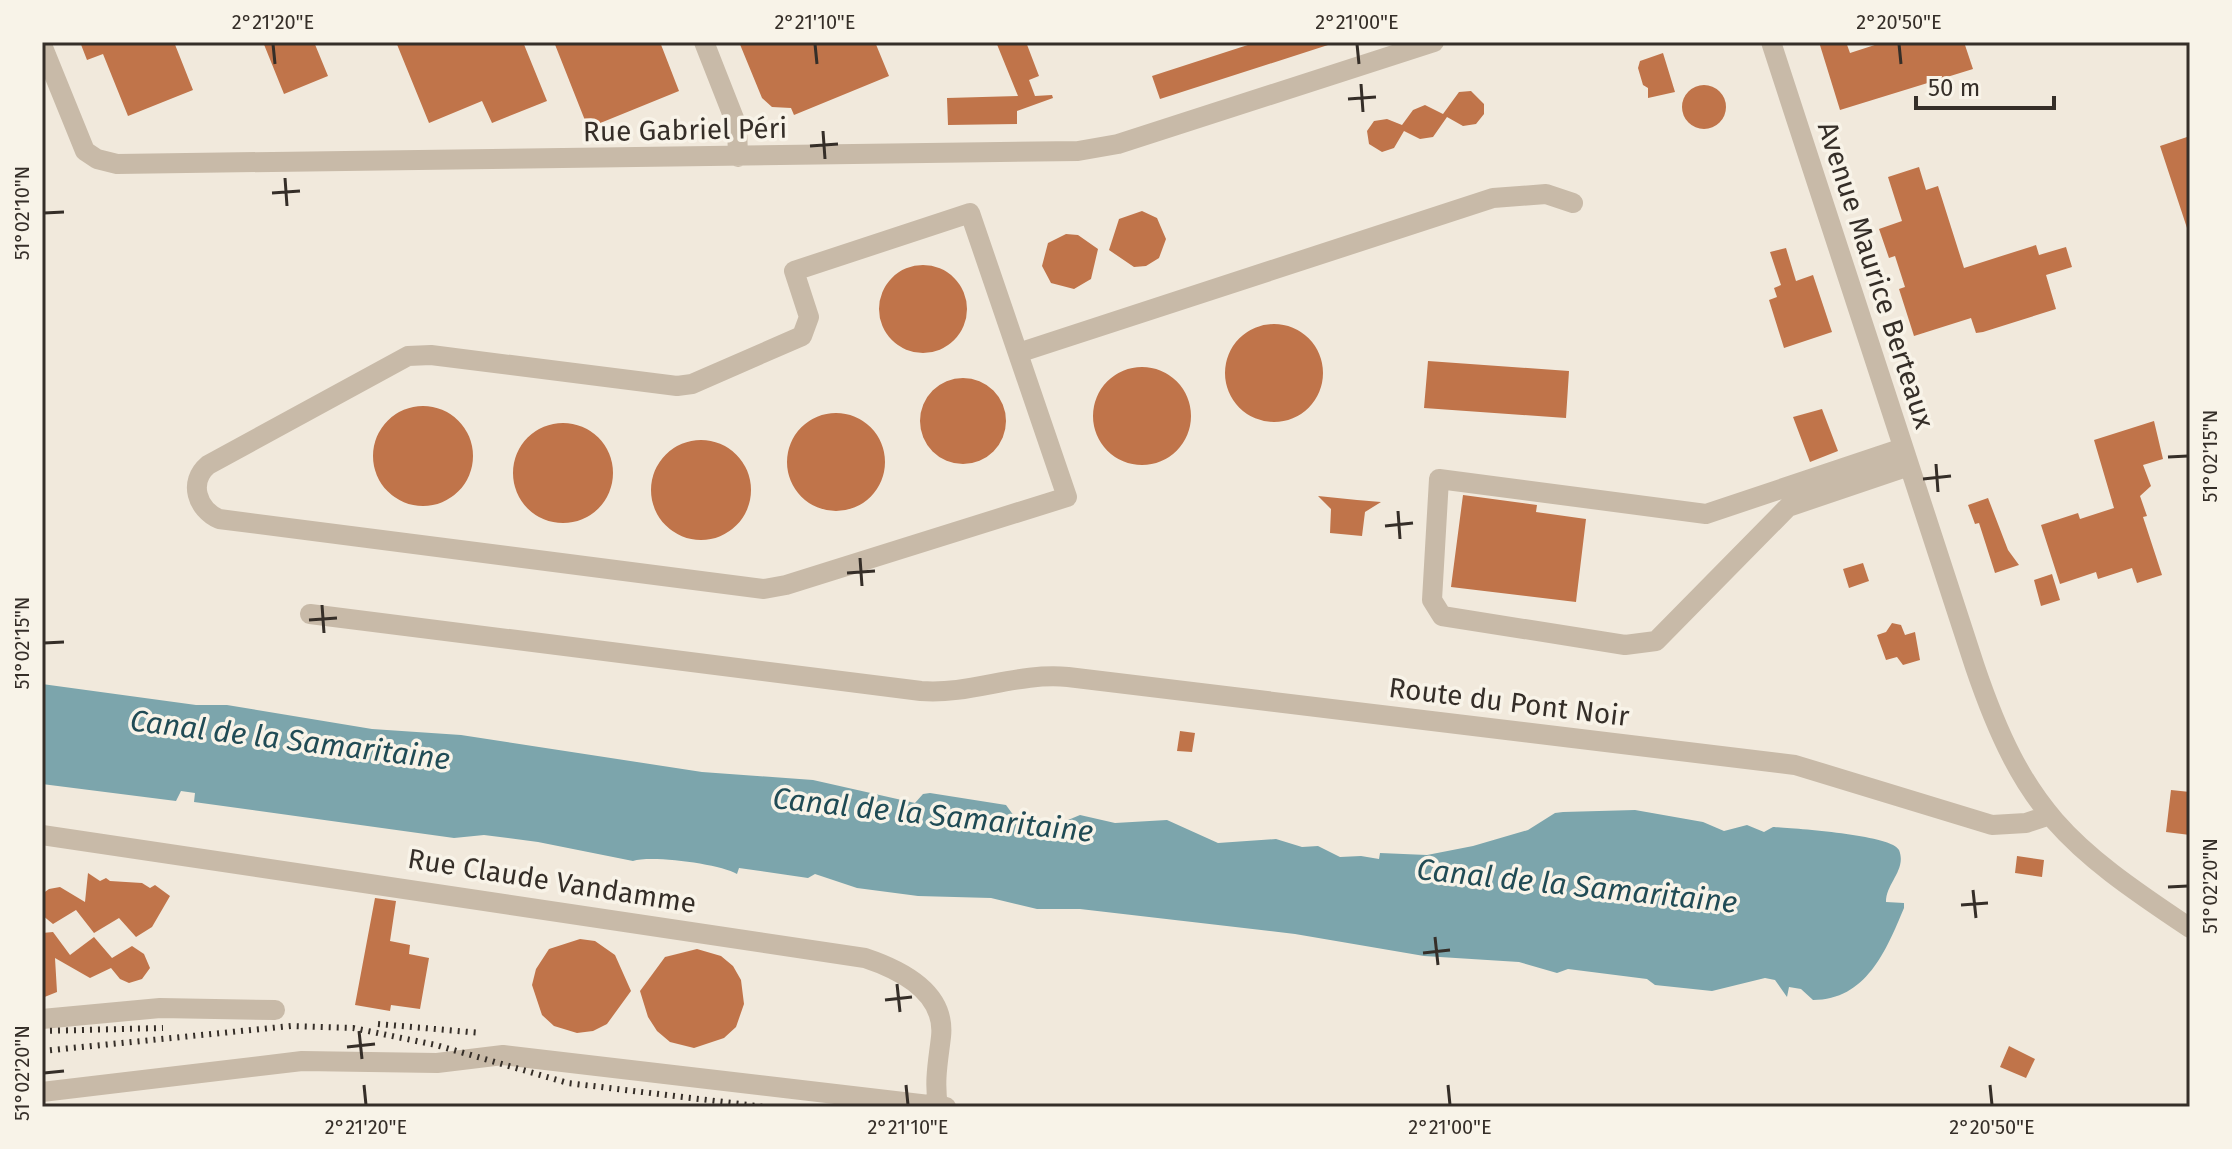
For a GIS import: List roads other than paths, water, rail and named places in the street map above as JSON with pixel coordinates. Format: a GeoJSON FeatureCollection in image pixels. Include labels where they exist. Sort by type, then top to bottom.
{"type":"FeatureCollection","features":[{"type":"Feature","properties":{"kind":"street"},"geometry":{"type":"LineString","coordinates":[[704,42],[737,126],[738,157]]}},
{"type":"Feature","properties":{"kind":"street","name":"Rue Gabriel Péri"},"geometry":{"type":"LineString","coordinates":[[42,45],[83,147],[92,157],[108,163],[1051,153],[1099,149],[1434,42]]}},
{"type":"Feature","properties":{"kind":"street","name":"Avenue Maurice Berteaux"},"geometry":{"type":"LineString","coordinates":[[1771,42],[1975,667],[2007,751],[2047,816]]}},
{"type":"Feature","properties":{"kind":"street"},"geometry":{"type":"LineString","coordinates":[[1018,353],[1493,198],[1546,194],[1573,203]]}},
{"type":"Feature","properties":{"kind":"street"},"geometry":{"type":"LineString","coordinates":[[970,213],[1018,353],[1067,497],[771,588],[227,520],[208,513],[197,498],[198,477],[208,465],[408,356],[431,355],[677,386],[692,384],[802,336],[809,317],[794,271],[970,213]]}},
{"type":"Feature","properties":{"kind":"street"},"geometry":{"type":"LineString","coordinates":[[1906,457],[1788,507],[1656,641],[1625,645],[1442,616],[1432,600],[1439,479],[1706,514],[1906,457]]}},
{"type":"Feature","properties":{"kind":"street","name":"Route du Pont Noir"},"geometry":{"type":"LineString","coordinates":[[310,614],[921,691],[957,691],[1023,678],[1068,677],[1795,765],[1992,825],[2026,823],[2047,816]]}},
{"type":"Feature","properties":{"kind":"street"},"geometry":{"type":"LineString","coordinates":[[2047,816],[2084,854],[2190,928]]}},
{"type":"Feature","properties":{"kind":"street","name":"Rue Claude Vandamme"},"geometry":{"type":"LineString","coordinates":[[42,835],[865,958],[915,981],[936,1008],[941,1027],[934,1077],[938,1106]]}},
{"type":"Feature","properties":{"kind":"street"},"geometry":{"type":"LineString","coordinates":[[42,1019],[160,1008],[275,1010]]}},
{"type":"Feature","properties":{"kind":"street"},"geometry":{"type":"LineString","coordinates":[[42,1092],[302,1061],[437,1063],[503,1055],[946,1107]]}},
{"type":"Feature","properties":{"kind":"water","name":"Canal de la Samaritaine"},"geometry":{"type":"Polygon","coordinates":[[[42,684],[196,705],[227,705],[372,729],[461,735],[702,772],[813,780],[915,803],[923,794],[930,793],[1006,805],[1014,816],[1029,826],[1049,828],[1080,815],[1115,823],[1167,820],[1218,843],[1276,839],[1302,847],[1318,846],[1340,857],[1379,859],[1380,853],[1427,855],[1473,846],[1528,830],[1555,813],[1563,812],[1635,810],[1703,822],[1724,831],[1747,825],[1764,832],[1773,827],[1840,833],[1879,840],[1899,850],[1900,864],[1886,902],[1904,903],[1904,908],[1890,941],[1872,970],[1847,992],[1831,998],[1813,1000],[1801,989],[1789,987],[1787,997],[1775,980],[1765,978],[1712,991],[1655,985],[1647,979],[1568,969],[1557,973],[1519,962],[1424,956],[1295,934],[1080,909],[1037,909],[991,898],[918,896],[857,888],[815,874],[808,878],[739,868],[737,874],[702,864],[655,859],[633,861],[484,835],[454,838],[194,802],[195,793],[181,791],[176,801],[42,784],[42,684]]]}},
{"type":"Feature","properties":{"kind":"railway"},"geometry":{"type":"LineString","coordinates":[[378,1024],[481,1033]]}},
{"type":"Feature","properties":{"kind":"railway"},"geometry":{"type":"LineString","coordinates":[[42,1051],[291,1026],[353,1028],[436,1045],[568,1083],[765,1107]]}},
{"type":"Feature","properties":{"kind":"railway"},"geometry":{"type":"LineString","coordinates":[[42,1031],[163,1028]]}}]}
